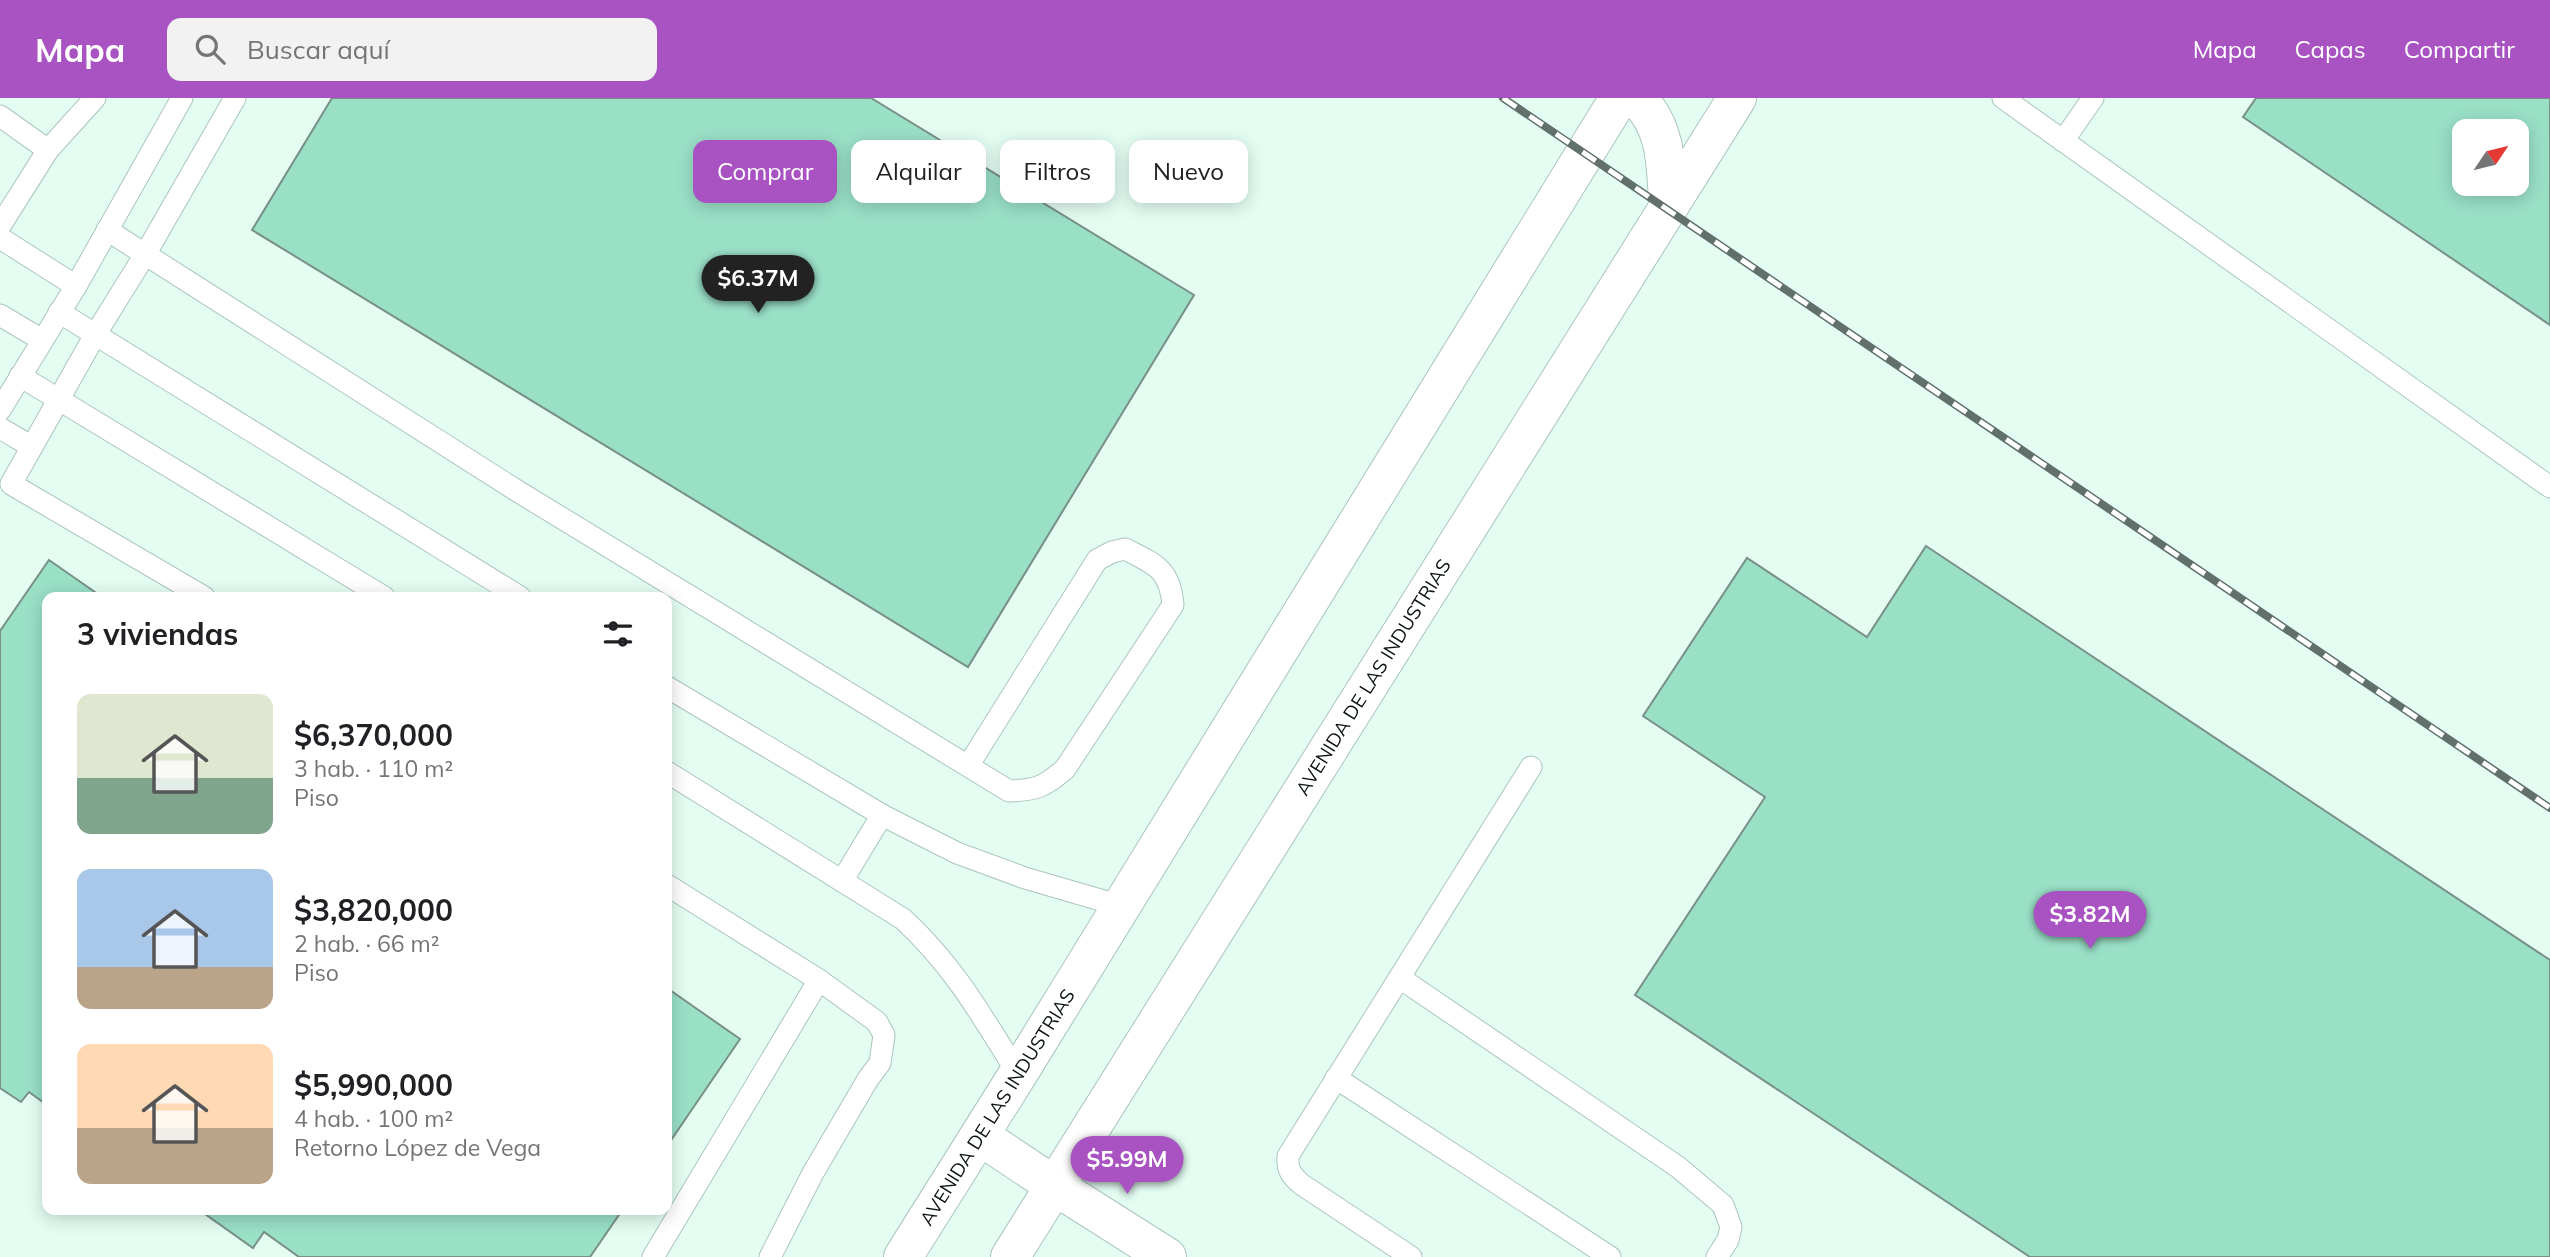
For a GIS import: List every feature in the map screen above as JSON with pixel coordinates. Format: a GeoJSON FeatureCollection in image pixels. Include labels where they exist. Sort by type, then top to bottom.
{"type":"FeatureCollection","features":[{"type":"Feature","properties":{"kind":"main road","name":"AVENIDA DE LAS INDUSTRIAS"},"geometry":{"type":"LineString","coordinates":[[903,1257],[1619,98]]}},
{"type":"Feature","properties":{"kind":"main road"},"geometry":{"type":"LineString","coordinates":[[1637,98],[1654,118],[1663,140],[1668,204]]}},
{"type":"Feature","properties":{"kind":"main road","name":"AVENIDA DE LAS INDUSTRIAS"},"geometry":{"type":"LineString","coordinates":[[1010,1257],[1668,204],[1737,98]]}},
{"type":"Feature","properties":{"kind":"main road"},"geometry":{"type":"LineString","coordinates":[[980,1136],[1167,1257]]}},
{"type":"Feature","properties":{"kind":"lane"},"geometry":{"type":"LineString","coordinates":[[0,226],[48,150],[95,98]]}},
{"type":"Feature","properties":{"kind":"lane"},"geometry":{"type":"LineString","coordinates":[[0,411],[76,286],[182,98]]}},
{"type":"Feature","properties":{"kind":"lane"},"geometry":{"type":"LineString","coordinates":[[195,592],[4,488],[33,447],[95,335],[146,253],[235,98]]}},
{"type":"Feature","properties":{"kind":"lane"},"geometry":{"type":"LineString","coordinates":[[2003,98],[2550,487]]}},
{"type":"Feature","properties":{"kind":"lane"},"geometry":{"type":"LineString","coordinates":[[2063,141],[2093,98]]}},
{"type":"Feature","properties":{"kind":"lane"},"geometry":{"type":"LineString","coordinates":[[0,116],[48,150]]}},
{"type":"Feature","properties":{"kind":"lane"},"geometry":{"type":"LineString","coordinates":[[107,230],[519,492],[968,766],[1009,791],[1026,791],[1046,785],[1065,769],[1173,605],[1172,585],[1161,569],[1125,549],[1112,552],[1097,561],[968,766]]}},
{"type":"Feature","properties":{"kind":"lane"},"geometry":{"type":"LineString","coordinates":[[0,238],[76,286]]}},
{"type":"Feature","properties":{"kind":"lane"},"geometry":{"type":"LineString","coordinates":[[59,313],[507,592]]}},
{"type":"Feature","properties":{"kind":"lane"},"geometry":{"type":"LineString","coordinates":[[0,315],[42,340]]}},
{"type":"Feature","properties":{"kind":"lane"},"geometry":{"type":"LineString","coordinates":[[20,376],[376,592]]}},
{"type":"Feature","properties":{"kind":"lane"},"geometry":{"type":"LineString","coordinates":[[0,428],[33,447]]}},
{"type":"Feature","properties":{"kind":"lane"},"geometry":{"type":"LineString","coordinates":[[672,690],[882,815],[957,853],[1025,878],[1121,906]]}},
{"type":"Feature","properties":{"kind":"lane"},"geometry":{"type":"LineString","coordinates":[[1411,1257],[1291,1175],[1287,1165],[1288,1156],[1531,767]]}},
{"type":"Feature","properties":{"kind":"lane"},"geometry":{"type":"LineString","coordinates":[[672,775],[903,919],[932,946],[962,984],[1018,1074]]}},
{"type":"Feature","properties":{"kind":"lane"},"geometry":{"type":"LineString","coordinates":[[842,881],[882,815]]}},
{"type":"Feature","properties":{"kind":"lane"},"geometry":{"type":"LineString","coordinates":[[672,888],[819,980],[877,1021],[884,1035],[880,1063],[813,1173],[770,1257]]}},
{"type":"Feature","properties":{"kind":"lane"},"geometry":{"type":"LineString","coordinates":[[1400,978],[1678,1167],[1723,1205],[1731,1227],[1728,1240],[1717,1257]]}},
{"type":"Feature","properties":{"kind":"lane"},"geometry":{"type":"LineString","coordinates":[[653,1257],[819,980]]}},
{"type":"Feature","properties":{"kind":"lane"},"geometry":{"type":"LineString","coordinates":[[1336,1078],[1610,1257]]}},
{"type":"Feature","properties":{"kind":"building"},"geometry":{"type":"Polygon","coordinates":[[[332,98],[871,98],[940,140],[851,140],[851,203],[986,203],[986,168],[1000,177],[1000,203],[1043,203],[1194,295],[968,667],[252,230],[332,98]]]}},
{"type":"Feature","properties":{"kind":"building"},"geometry":{"type":"Polygon","coordinates":[[[2256,98],[2550,98],[2550,325],[2243,117],[2256,98]]]}},
{"type":"Feature","properties":{"kind":"building"},"geometry":{"type":"Polygon","coordinates":[[[1926,546],[2550,960],[2550,1257],[2030,1257],[1635,995],[1765,797],[1643,716],[1747,558],[1867,637],[1926,546]]]}},
{"type":"Feature","properties":{"kind":"building"},"geometry":{"type":"Polygon","coordinates":[[[49,560],[95,592],[42,592],[42,1101],[29,1092],[21,1102],[0,1088],[0,631],[49,560]]]}},
{"type":"Feature","properties":{"kind":"building"},"geometry":{"type":"Polygon","coordinates":[[[672,991],[740,1039],[672,1139],[672,991]]]}},
{"type":"Feature","properties":{"kind":"building"},"geometry":{"type":"Polygon","coordinates":[[[206,1215],[619,1215],[590,1257],[299,1257],[264,1232],[253,1248],[206,1215]]]}},
{"type":"Feature","properties":{"kind":"railway"},"geometry":{"type":"LineString","coordinates":[[1503,98],[2550,808]]}}]}
